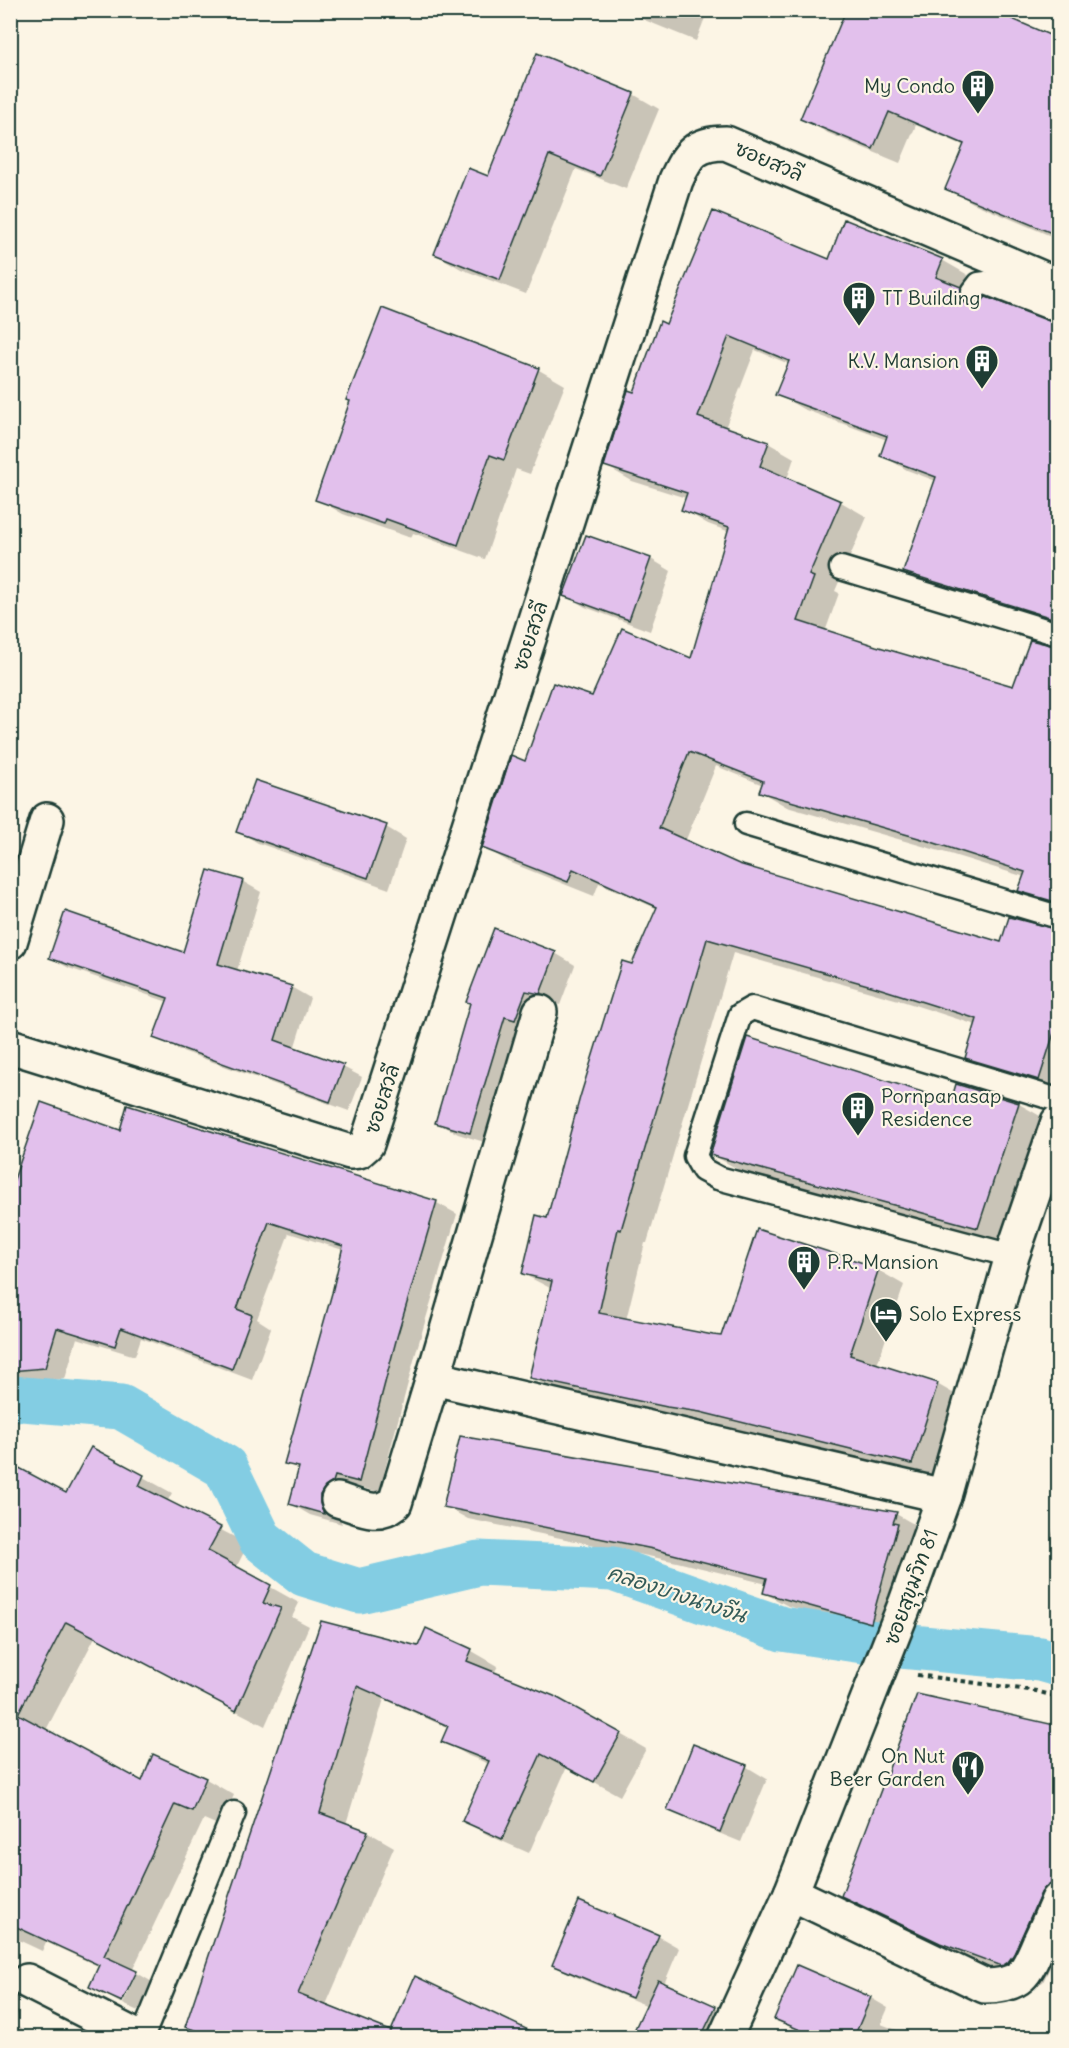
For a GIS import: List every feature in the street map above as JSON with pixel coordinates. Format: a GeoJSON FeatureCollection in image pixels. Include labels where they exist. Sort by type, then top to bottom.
{"type":"FeatureCollection","features":[{"type":"Feature","properties":{"kind":"street","name":"ซอยสวลี"},"geometry":{"type":"LineString","coordinates":[[10,1046],[350,1152],[359,1151],[367,1144],[676,180],[685,162],[696,148],[711,143],[726,143],[1059,285]]}},
{"type":"Feature","properties":{"kind":"street"},"geometry":{"type":"LineString","coordinates":[[10,942],[47,820]]}},
{"type":"Feature","properties":{"kind":"street"},"geometry":{"type":"LineString","coordinates":[[338,1500],[376,1512],[388,1509],[395,1503],[540,1012]]}},
{"type":"Feature","properties":{"kind":"street","name":"ซอยสุขุมวิท 81"},"geometry":{"type":"LineString","coordinates":[[725,2037],[791,1893],[906,1602],[944,1496],[1012,1256],[1059,1122]]}},
{"type":"Feature","properties":{"kind":"street"},"geometry":{"type":"LineString","coordinates":[[433,1378],[944,1496]]}},
{"type":"Feature","properties":{"kind":"street"},"geometry":{"type":"LineString","coordinates":[[791,1893],[985,1986],[1001,1986],[1015,1981],[1027,1971],[1059,1900]]}},
{"type":"Feature","properties":{"kind":"street"},"geometry":{"type":"LineString","coordinates":[[27,1982],[141,2037]]}},
{"type":"Feature","properties":{"kind":"lane"},"geometry":{"type":"LineString","coordinates":[[973,292],[976,286],[986,283],[1059,311]]}},
{"type":"Feature","properties":{"kind":"lane"},"geometry":{"type":"LineString","coordinates":[[841,568],[1059,634]]}},
{"type":"Feature","properties":{"kind":"lane"},"geometry":{"type":"LineString","coordinates":[[746,824],[1059,917]]}},
{"type":"Feature","properties":{"kind":"lane"},"geometry":{"type":"LineString","coordinates":[[1012,1256],[718,1178],[703,1170],[695,1156],[740,1015],[752,1008],[1059,1100]]}},
{"type":"Feature","properties":{"kind":"lane"},"geometry":{"type":"LineString","coordinates":[[141,2037],[234,1813]]}},
{"type":"Feature","properties":{"kind":"path"},"geometry":{"type":"LineString","coordinates":[[883,1662],[1059,1697]]}},
{"type":"Feature","properties":{"kind":"building","name":"My Condo"},"geometry":{"type":"Polygon","coordinates":[[[846,10],[991,10],[1059,39],[1059,236],[945,189],[964,144],[889,112],[873,149],[800,119],[846,10]]]}},
{"type":"Feature","properties":{"kind":"building"},"geometry":{"type":"Polygon","coordinates":[[[537,53],[634,93],[600,176],[549,155],[500,280],[434,254],[468,168],[488,176],[537,53]]]}},
{"type":"Feature","properties":{"kind":"building"},"geometry":{"type":"Polygon","coordinates":[[[713,211],[829,259],[844,219],[943,259],[936,277],[961,287],[960,297],[965,303],[978,305],[986,297],[1059,324],[1059,620],[903,572],[936,477],[880,456],[887,436],[775,395],[789,361],[729,336],[698,417],[769,442],[760,466],[841,501],[809,575],[814,577],[798,621],[1013,686],[1030,640],[1059,647],[1059,903],[1018,891],[1025,872],[922,839],[759,792],[763,781],[689,752],[659,828],[739,864],[1001,942],[1009,917],[1059,930],[1059,1017],[1039,1080],[965,1058],[977,1019],[707,939],[621,1230],[618,1229],[599,1313],[713,1335],[721,1336],[757,1229],[879,1268],[850,1355],[938,1383],[912,1464],[700,1412],[529,1378],[552,1281],[522,1274],[536,1215],[547,1218],[580,1097],[622,961],[632,964],[657,907],[573,869],[568,882],[482,848],[511,755],[525,761],[553,683],[592,696],[622,628],[691,658],[729,527],[681,510],[687,493],[604,466],[628,390],[634,392],[660,321],[666,324],[713,211]]]}},
{"type":"Feature","properties":{"kind":"building"},"geometry":{"type":"Polygon","coordinates":[[[382,308],[539,368],[504,460],[490,455],[458,545],[386,519],[384,524],[315,500],[350,401],[346,400],[382,308]]]}},
{"type":"Feature","properties":{"kind":"building"},"geometry":{"type":"Polygon","coordinates":[[[586,535],[651,558],[629,620],[563,596],[586,535]]]}},
{"type":"Feature","properties":{"kind":"building"},"geometry":{"type":"Polygon","coordinates":[[[255,780],[387,825],[368,878],[236,832],[255,780]]]}},
{"type":"Feature","properties":{"kind":"building"},"geometry":{"type":"Polygon","coordinates":[[[208,870],[243,880],[218,964],[292,986],[275,1040],[344,1065],[330,1102],[153,1038],[168,998],[49,958],[65,911],[183,952],[208,870]]]}},
{"type":"Feature","properties":{"kind":"building"},"geometry":{"type":"Polygon","coordinates":[[[494,928],[556,952],[540,994],[526,991],[515,1020],[505,1017],[470,1133],[435,1123],[470,1003],[466,1002],[494,928]]]}},
{"type":"Feature","properties":{"kind":"building","name":"Pornpanasap Residence"},"geometry":{"type":"Polygon","coordinates":[[[747,1037],[951,1101],[956,1084],[1019,1103],[978,1228],[710,1155],[747,1037]]]}},
{"type":"Feature","properties":{"kind":"building"},"geometry":{"type":"Polygon","coordinates":[[[41,1102],[120,1130],[127,1105],[437,1201],[397,1337],[359,1482],[335,1476],[333,1482],[325,1487],[320,1495],[324,1514],[289,1504],[299,1467],[284,1464],[343,1246],[269,1222],[237,1309],[252,1315],[232,1369],[121,1328],[115,1346],[57,1328],[45,1368],[10,1371],[10,1191],[41,1102]]]}},
{"type":"Feature","properties":{"kind":"building"},"geometry":{"type":"Polygon","coordinates":[[[460,1436],[897,1512],[893,1523],[898,1524],[871,1623],[763,1593],[767,1578],[653,1549],[443,1507],[460,1436]]]}},
{"type":"Feature","properties":{"kind":"building"},"geometry":{"type":"Polygon","coordinates":[[[91,1447],[144,1475],[139,1486],[221,1527],[208,1551],[271,1585],[263,1603],[281,1608],[236,1711],[66,1622],[18,1714],[142,1781],[153,1754],[206,1778],[192,1811],[175,1804],[104,1956],[137,1971],[122,2002],[89,1987],[99,1965],[10,1924],[10,1463],[66,1493],[91,1447]]]}},
{"type":"Feature","properties":{"kind":"building"},"geometry":{"type":"Polygon","coordinates":[[[321,1621],[418,1646],[426,1628],[472,1649],[467,1661],[554,1696],[621,1733],[594,1782],[541,1754],[502,1839],[462,1821],[489,1761],[441,1742],[448,1726],[357,1686],[320,1813],[368,1831],[298,1994],[391,2031],[415,1976],[543,2037],[217,2037],[185,2027],[321,1621]]]}},
{"type":"Feature","properties":{"kind":"building","name":"On Nut Beer Garden"},"geometry":{"type":"Polygon","coordinates":[[[917,1694],[1059,1726],[1059,1865],[1050,1884],[1041,1893],[1014,1954],[1002,1966],[940,1943],[841,1896],[917,1694]]]}},
{"type":"Feature","properties":{"kind":"building"},"geometry":{"type":"Polygon","coordinates":[[[693,1744],[747,1765],[720,1832],[667,1810],[693,1744]]]}},
{"type":"Feature","properties":{"kind":"building"},"geometry":{"type":"Polygon","coordinates":[[[579,1901],[659,1935],[632,1998],[552,1965],[579,1901]]]}},
{"type":"Feature","properties":{"kind":"building"},"geometry":{"type":"Polygon","coordinates":[[[797,1965],[871,1997],[854,2037],[817,2037],[774,2019],[797,1965]]]}},
{"type":"Feature","properties":{"kind":"building"},"geometry":{"type":"Polygon","coordinates":[[[658,1980],[716,2006],[701,2037],[631,2037],[658,1980]]]}},
{"type":"Feature","properties":{"kind":"waterway","name":"คลองบางนางจีน"},"geometry":{"type":"LineString","coordinates":[[10,1398],[121,1407],[225,1467],[260,1539],[304,1574],[359,1591],[479,1563],[613,1569],[782,1629],[890,1645],[1040,1659],[1058,1664]]}},
{"type":"Feature","properties":{"kind":"place","name":"My Condo"},"geometry":{"type":"Point","coordinates":[978,115]}},
{"type":"Feature","properties":{"kind":"place","name":"TT Building"},"geometry":{"type":"Point","coordinates":[859,327]}},
{"type":"Feature","properties":{"kind":"place","name":"K.V. Mansion"},"geometry":{"type":"Point","coordinates":[982,390]}},
{"type":"Feature","properties":{"kind":"place","name":"Pornpanasap Residence"},"geometry":{"type":"Point","coordinates":[858,1137]}},
{"type":"Feature","properties":{"kind":"place","name":"P.R. Mansion"},"geometry":{"type":"Point","coordinates":[804,1291]}},
{"type":"Feature","properties":{"kind":"place","name":"Solo Express"},"geometry":{"type":"Point","coordinates":[886,1343]}},
{"type":"Feature","properties":{"kind":"place","name":"On Nut Beer Garden"},"geometry":{"type":"Point","coordinates":[968,1796]}}]}
